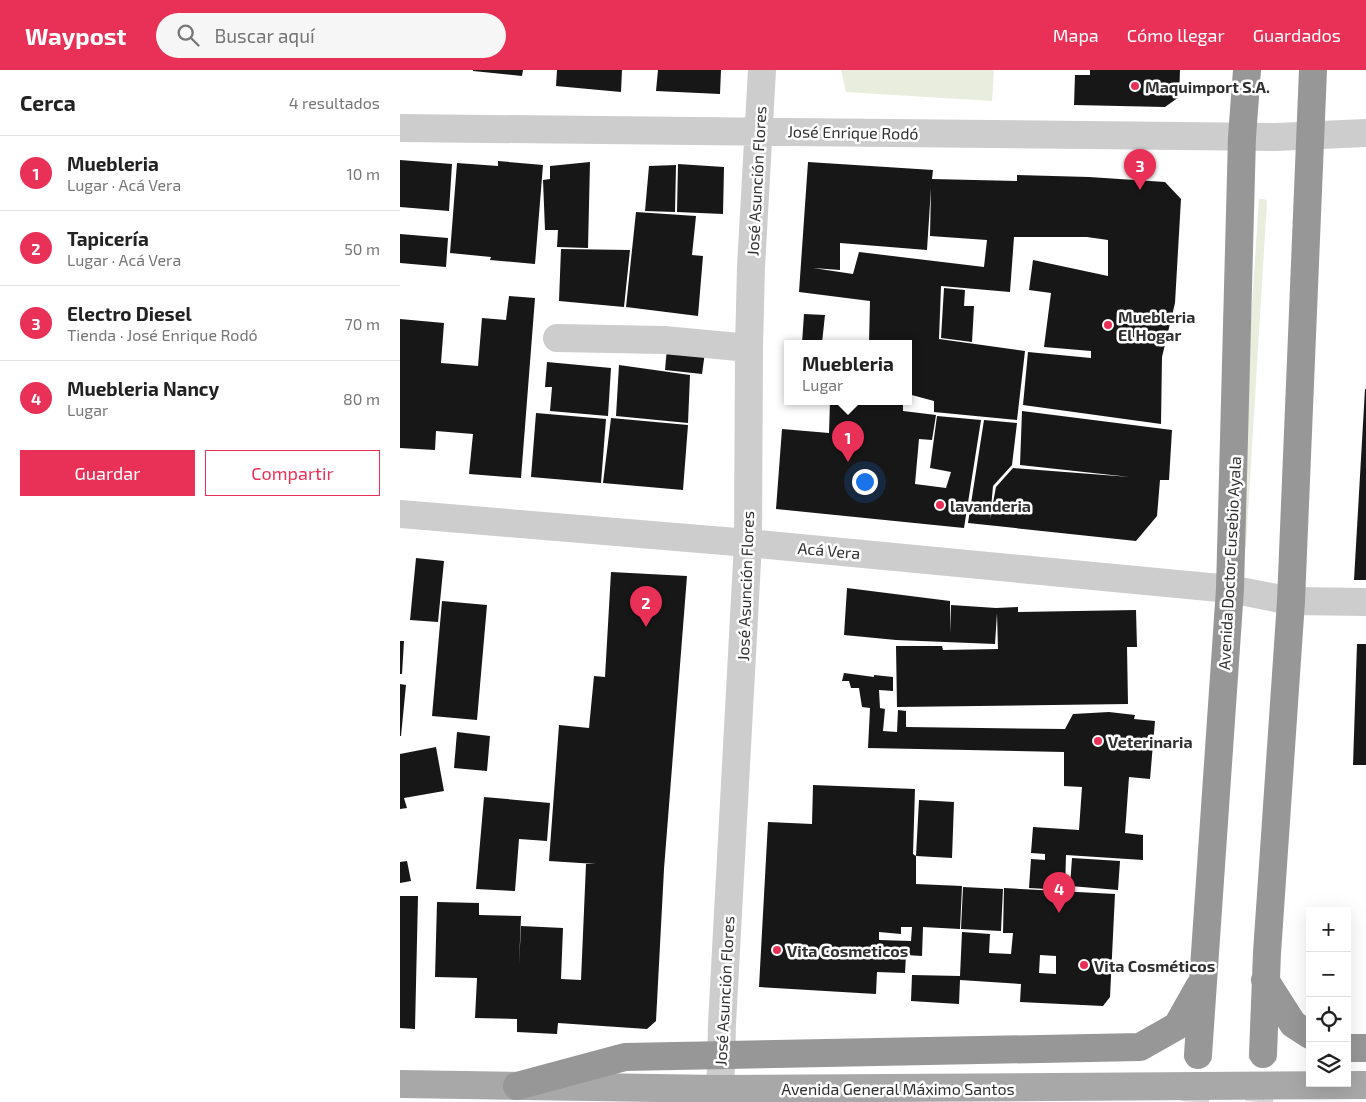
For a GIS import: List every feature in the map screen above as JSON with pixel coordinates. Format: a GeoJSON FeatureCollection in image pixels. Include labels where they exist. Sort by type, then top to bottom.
{"type":"FeatureCollection","features":[{"type":"Feature","properties":{"kind":"highway","name":"Avenida Doctor Eusebio Ayala"},"geometry":{"type":"LineString","coordinates":[[1198,1055],[1230,588],[1242,136],[1247,70]]}},
{"type":"Feature","properties":{"kind":"highway"},"geometry":{"type":"LineString","coordinates":[[1263,1054],[1265,980],[1291,601],[1313,70]]}},
{"type":"Feature","properties":{"kind":"highway"},"geometry":{"type":"LineString","coordinates":[[1265,980],[1293,1024],[1306,1033]]}},
{"type":"Feature","properties":{"kind":"highway"},"geometry":{"type":"LineString","coordinates":[[517,1086],[624,1057],[1140,1047],[1177,1026],[1202,982]]}},
{"type":"Feature","properties":{"kind":"highway"},"geometry":{"type":"LineString","coordinates":[[1351,1048],[1366,1048]]}},
{"type":"Feature","properties":{"kind":"main road","name":"Avenida General Máximo Santos"},"geometry":{"type":"LineString","coordinates":[[400,1084],[517,1086],[720,1096],[829,1088],[1366,1085]]}},
{"type":"Feature","properties":{"kind":"street","name":"José Asunción Flores"},"geometry":{"type":"LineString","coordinates":[[720,1096],[748,543],[748,348],[762,70]]}},
{"type":"Feature","properties":{"kind":"street","name":"José Enrique Rodó"},"geometry":{"type":"LineString","coordinates":[[400,128],[759,130],[1276,137],[1366,133]]}},
{"type":"Feature","properties":{"kind":"street"},"geometry":{"type":"LineString","coordinates":[[557,338],[664,340],[748,348]]}},
{"type":"Feature","properties":{"kind":"street","name":"Acá Vera"},"geometry":{"type":"LineString","coordinates":[[400,514],[748,543],[1230,588],[1291,601],[1366,602]]}},
{"type":"Feature","properties":{"kind":"green space"},"geometry":{"type":"Polygon","coordinates":[[[841,70],[994,70],[992,101],[846,92],[841,70]]]}},
{"type":"Feature","properties":{"kind":"green space"},"geometry":{"type":"Polygon","coordinates":[[[1259,199],[1267,201],[1246,546],[1244,548],[1236,546],[1259,199]]]}},
{"type":"Feature","properties":{"kind":"building"},"geometry":{"type":"Polygon","coordinates":[[[473,70],[523,70],[522,76],[473,70]]]}},
{"type":"Feature","properties":{"kind":"building"},"geometry":{"type":"Polygon","coordinates":[[[557,70],[622,70],[621,92],[556,86],[557,70]]]}},
{"type":"Feature","properties":{"kind":"building"},"geometry":{"type":"Polygon","coordinates":[[[658,70],[721,70],[720,94],[656,91],[658,70]]]}},
{"type":"Feature","properties":{"kind":"building","name":"Maquimport S.A."},"geometry":{"type":"Polygon","coordinates":[[[1090,70],[1180,70],[1179,97],[1165,107],[1074,105],[1075,75],[1090,75],[1090,70]]]}},
{"type":"Feature","properties":{"kind":"building"},"geometry":{"type":"Polygon","coordinates":[[[400,160],[452,164],[449,211],[400,207],[400,160]]]}},
{"type":"Feature","properties":{"kind":"building"},"geometry":{"type":"Polygon","coordinates":[[[498,161],[543,165],[535,264],[490,260],[491,257],[450,253],[457,163],[498,166],[498,161]]]}},
{"type":"Feature","properties":{"kind":"building"},"geometry":{"type":"Polygon","coordinates":[[[590,162],[588,248],[557,247],[558,230],[545,230],[543,180],[550,179],[550,166],[590,162]]]}},
{"type":"Feature","properties":{"kind":"building"},"geometry":{"type":"Polygon","coordinates":[[[808,162],[933,170],[932,179],[1017,181],[1017,175],[1165,182],[1181,199],[1175,303],[1162,357],[1161,424],[1023,405],[1028,352],[1091,358],[1091,351],[1044,347],[1051,293],[1029,290],[1033,260],[1108,276],[1108,240],[1087,237],[1014,237],[1010,292],[941,286],[939,339],[1025,351],[1017,420],[934,412],[934,401],[912,395],[912,340],[869,340],[870,301],[799,292],[808,162]],[[931,188],[927,250],[840,243],[840,270],[813,268],[853,274],[859,252],[984,267],[987,240],[930,236],[931,188]]]}},
{"type":"Feature","properties":{"kind":"building"},"geometry":{"type":"Polygon","coordinates":[[[678,164],[724,167],[723,214],[677,212],[678,164]]]}},
{"type":"Feature","properties":{"kind":"building"},"geometry":{"type":"Polygon","coordinates":[[[676,165],[675,212],[645,211],[649,166],[676,165]]]}},
{"type":"Feature","properties":{"kind":"building"},"geometry":{"type":"Polygon","coordinates":[[[636,212],[696,216],[692,255],[703,256],[698,316],[626,307],[636,212]]]}},
{"type":"Feature","properties":{"kind":"building"},"geometry":{"type":"Polygon","coordinates":[[[400,234],[448,238],[446,267],[400,263],[400,234]]]}},
{"type":"Feature","properties":{"kind":"building"},"geometry":{"type":"Polygon","coordinates":[[[561,249],[630,250],[624,307],[559,301],[561,249]]]}},
{"type":"Feature","properties":{"kind":"building"},"geometry":{"type":"Polygon","coordinates":[[[944,288],[965,290],[964,306],[974,306],[972,342],[941,338],[944,288]]]}},
{"type":"Feature","properties":{"kind":"building"},"geometry":{"type":"Polygon","coordinates":[[[509,296],[535,298],[521,478],[469,474],[473,434],[436,431],[435,450],[400,448],[400,319],[444,323],[441,363],[478,366],[482,318],[506,320],[509,296]]]}},
{"type":"Feature","properties":{"kind":"building"},"geometry":{"type":"Polygon","coordinates":[[[804,314],[825,315],[822,340],[802,340],[804,314]]]}},
{"type":"Feature","properties":{"kind":"building"},"geometry":{"type":"Polygon","coordinates":[[[667,348],[705,352],[702,374],[665,370],[667,348]]]}},
{"type":"Feature","properties":{"kind":"building"},"geometry":{"type":"Polygon","coordinates":[[[547,362],[611,368],[608,416],[550,411],[552,387],[545,387],[547,362]]]}},
{"type":"Feature","properties":{"kind":"building"},"geometry":{"type":"Polygon","coordinates":[[[619,365],[690,375],[688,423],[616,416],[619,365]]]}},
{"type":"Feature","properties":{"kind":"building"},"geometry":{"type":"Polygon","coordinates":[[[1365,389],[1366,580],[1354,580],[1365,389]]]}},
{"type":"Feature","properties":{"kind":"building"},"geometry":{"type":"Polygon","coordinates":[[[830,405],[903,405],[903,411],[936,415],[932,440],[919,439],[915,484],[946,488],[951,472],[930,468],[937,416],[981,420],[964,528],[776,509],[782,429],[829,433],[830,405]]]}},
{"type":"Feature","properties":{"kind":"building"},"geometry":{"type":"Polygon","coordinates":[[[1022,411],[1172,430],[1169,480],[1160,480],[1157,516],[1136,541],[968,523],[984,420],[1017,423],[1012,465],[993,486],[990,519],[996,487],[1013,468],[1130,477],[1020,465],[1022,411]]]}},
{"type":"Feature","properties":{"kind":"building"},"geometry":{"type":"Polygon","coordinates":[[[536,413],[606,419],[601,483],[531,477],[536,413]]]}},
{"type":"Feature","properties":{"kind":"building"},"geometry":{"type":"Polygon","coordinates":[[[611,418],[688,425],[683,490],[603,483],[611,418]]]}},
{"type":"Feature","properties":{"kind":"building"},"geometry":{"type":"Polygon","coordinates":[[[416,558],[444,561],[438,622],[410,620],[416,558]]]}},
{"type":"Feature","properties":{"kind":"building"},"geometry":{"type":"Polygon","coordinates":[[[611,572],[687,576],[664,869],[656,1021],[647,1029],[558,1023],[557,1034],[517,1032],[517,1019],[475,1018],[477,978],[435,977],[437,902],[479,903],[479,915],[521,916],[519,965],[521,926],[563,928],[561,979],[581,980],[586,864],[596,864],[549,861],[559,725],[589,728],[594,676],[605,677],[611,572]]]}},
{"type":"Feature","properties":{"kind":"building"},"geometry":{"type":"Polygon","coordinates":[[[847,588],[950,601],[950,633],[951,605],[996,608],[1018,607],[1018,612],[1136,610],[1137,647],[1127,647],[1128,704],[897,707],[896,646],[942,646],[943,650],[998,649],[997,613],[995,644],[896,640],[844,635],[847,588]]]}},
{"type":"Feature","properties":{"kind":"building"},"geometry":{"type":"Polygon","coordinates":[[[442,601],[487,605],[477,720],[432,716],[442,601]]]}},
{"type":"Feature","properties":{"kind":"building"},"geometry":{"type":"Polygon","coordinates":[[[400,641],[404,641],[402,674],[400,674],[400,641]]]}},
{"type":"Feature","properties":{"kind":"building"},"geometry":{"type":"Polygon","coordinates":[[[1357,644],[1366,644],[1366,765],[1353,765],[1357,644]]]}},
{"type":"Feature","properties":{"kind":"building"},"geometry":{"type":"Polygon","coordinates":[[[844,673],[874,677],[874,675],[893,677],[893,691],[879,690],[880,708],[885,709],[883,731],[897,732],[898,710],[906,711],[906,727],[1065,729],[1073,714],[1109,712],[1135,715],[1134,719],[1155,721],[1150,779],[1129,777],[1125,833],[1143,835],[1143,860],[1066,855],[1065,890],[1029,888],[1031,859],[1045,860],[1045,854],[1031,853],[1033,827],[1079,830],[1082,787],[1064,786],[1064,752],[868,748],[870,708],[862,707],[859,688],[851,688],[849,681],[842,681],[844,673]]]}},
{"type":"Feature","properties":{"kind":"building"},"geometry":{"type":"Polygon","coordinates":[[[400,684],[406,685],[401,736],[400,736],[400,684]]]}},
{"type":"Feature","properties":{"kind":"building"},"geometry":{"type":"Polygon","coordinates":[[[457,732],[490,736],[487,771],[454,768],[457,732]]]}},
{"type":"Feature","properties":{"kind":"building"},"geometry":{"type":"Polygon","coordinates":[[[436,747],[444,791],[404,798],[407,808],[400,809],[400,754],[436,747]]]}},
{"type":"Feature","properties":{"kind":"building"},"geometry":{"type":"Polygon","coordinates":[[[813,785],[915,789],[913,854],[916,856],[916,884],[962,886],[960,929],[923,927],[922,956],[906,955],[905,973],[877,972],[876,994],[759,987],[768,822],[812,824],[813,785]],[[901,927],[901,934],[879,932],[879,940],[911,941],[912,927],[901,927]]]}},
{"type":"Feature","properties":{"kind":"building"},"geometry":{"type":"Polygon","coordinates":[[[484,797],[550,803],[547,841],[519,839],[515,891],[476,889],[484,797]]]}},
{"type":"Feature","properties":{"kind":"building"},"geometry":{"type":"Polygon","coordinates":[[[919,800],[954,802],[952,858],[916,856],[919,800]]]}},
{"type":"Feature","properties":{"kind":"building"},"geometry":{"type":"Polygon","coordinates":[[[1072,858],[1120,861],[1118,890],[1070,886],[1072,858]]]}},
{"type":"Feature","properties":{"kind":"building"},"geometry":{"type":"Polygon","coordinates":[[[407,861],[411,881],[400,883],[400,862],[407,861]]]}},
{"type":"Feature","properties":{"kind":"building"},"geometry":{"type":"Polygon","coordinates":[[[963,887],[1003,889],[1001,931],[961,929],[963,887]]]}},
{"type":"Feature","properties":{"kind":"building"},"geometry":{"type":"Polygon","coordinates":[[[1004,888],[1115,894],[1110,997],[1103,1006],[1020,1002],[1021,984],[960,980],[959,1004],[911,1001],[912,975],[960,976],[962,932],[990,934],[989,953],[1011,954],[1013,933],[1003,933],[1004,888]],[[1040,955],[1039,973],[1056,974],[1056,956],[1040,955]]]}},
{"type":"Feature","properties":{"kind":"building"},"geometry":{"type":"Polygon","coordinates":[[[400,896],[418,896],[415,1029],[400,1028],[400,896]]]}},
{"type":"Feature","properties":{"kind":"tunnel"},"geometry":{"type":"LineString","coordinates":[[1259,1102],[1263,1054]]}},
{"type":"Feature","properties":{"kind":"tunnel"},"geometry":{"type":"LineString","coordinates":[[1195,1102],[1198,1055]]}},
{"type":"Feature","properties":{"kind":"place","name":"Maquimport S.A."},"geometry":{"type":"Point","coordinates":[1135,86]}},
{"type":"Feature","properties":{"kind":"place","name":"Electro Diesel"},"geometry":{"type":"Point","coordinates":[1140,190]}},
{"type":"Feature","properties":{"kind":"place","name":"Muebleria El Hogar"},"geometry":{"type":"Point","coordinates":[1108,325]}},
{"type":"Feature","properties":{"kind":"place","name":"Muebleria"},"geometry":{"type":"Point","coordinates":[848,462]}},
{"type":"Feature","properties":{"kind":"place","name":"lavanderia"},"geometry":{"type":"Point","coordinates":[940,505]}},
{"type":"Feature","properties":{"kind":"place","name":"Tapicería"},"geometry":{"type":"Point","coordinates":[646,627]}},
{"type":"Feature","properties":{"kind":"place","name":"Veterinaria"},"geometry":{"type":"Point","coordinates":[1098,741]}},
{"type":"Feature","properties":{"kind":"place","name":"Muebleria Nancy"},"geometry":{"type":"Point","coordinates":[1059,913]}},
{"type":"Feature","properties":{"kind":"place","name":"Vita Cosmeticos"},"geometry":{"type":"Point","coordinates":[777,950]}},
{"type":"Feature","properties":{"kind":"place","name":"Vita Cosméticos"},"geometry":{"type":"Point","coordinates":[1084,965]}}]}
